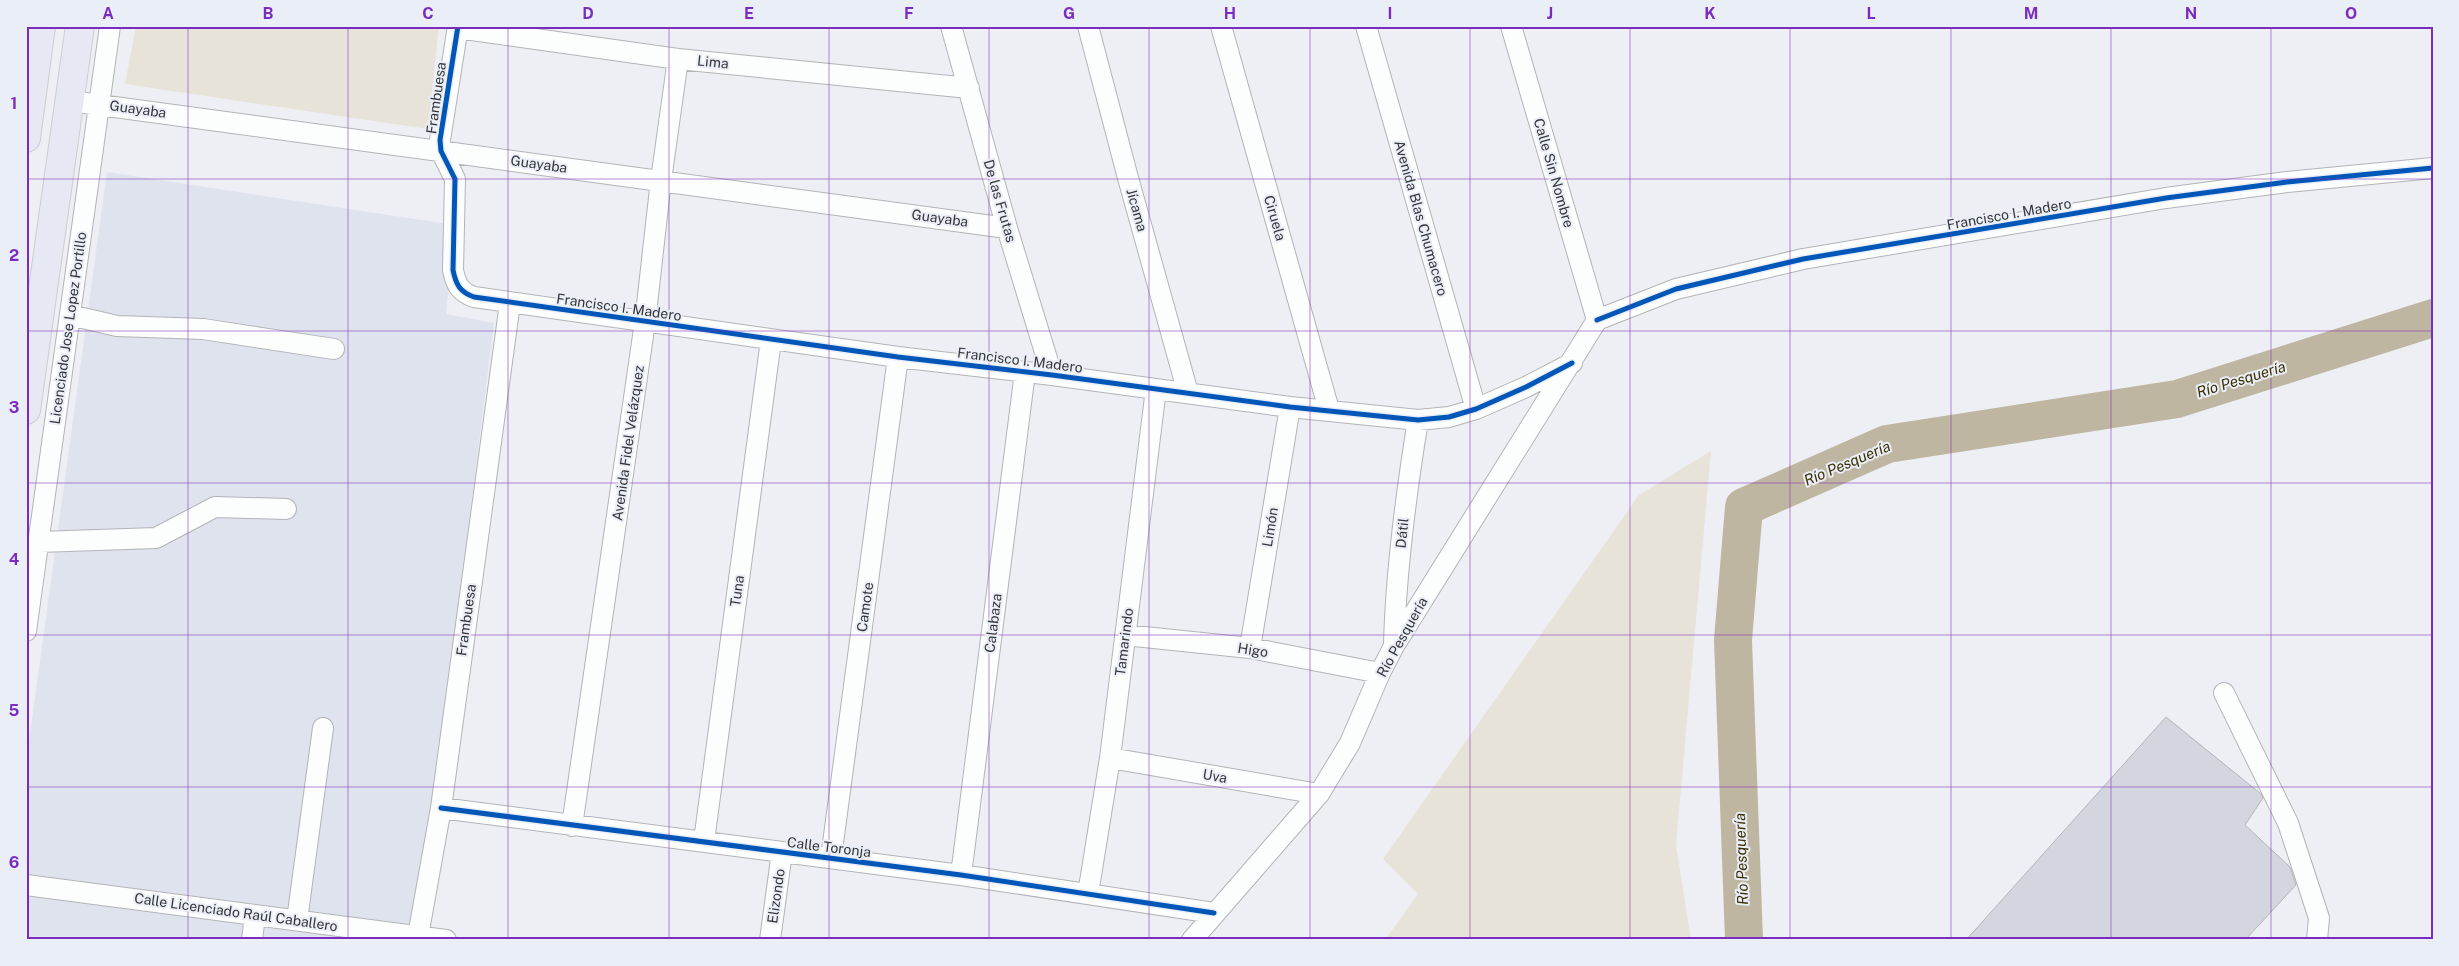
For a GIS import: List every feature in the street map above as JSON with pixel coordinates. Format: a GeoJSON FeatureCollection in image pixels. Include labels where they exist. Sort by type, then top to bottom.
{"type":"FeatureCollection","features":[{"type":"Feature","properties":{"kind":"highway"},"geometry":{"type":"LineString","coordinates":[[26,138],[41,26]]}},
{"type":"Feature","properties":{"kind":"highway"},"geometry":{"type":"LineString","coordinates":[[26,410],[80,26]]}},
{"type":"Feature","properties":{"kind":"street","name":"Licenciado Jose Lopez Portillo"},"geometry":{"type":"LineString","coordinates":[[26,630],[110,26]]}},
{"type":"Feature","properties":{"kind":"street","name":"De las Frutas"},"geometry":{"type":"LineString","coordinates":[[951,26],[1008,228],[1052,374]]}},
{"type":"Feature","properties":{"kind":"street","name":"Jícama"},"geometry":{"type":"LineString","coordinates":[[1088,26],[1188,393]]}},
{"type":"Feature","properties":{"kind":"street","name":"Ciruela"},"geometry":{"type":"LineString","coordinates":[[1221,26],[1329,410]]}},
{"type":"Feature","properties":{"kind":"street","name":"Avenida Blas Chumacero"},"geometry":{"type":"LineString","coordinates":[[1366,26],[1476,409]]}},
{"type":"Feature","properties":{"kind":"street","name":"Calle Sin Nombre"},"geometry":{"type":"LineString","coordinates":[[1511,26],[1597,320]]}},
{"type":"Feature","properties":{"kind":"street","name":"Lima"},"geometry":{"type":"LineString","coordinates":[[457,27],[678,59],[969,88]]}},
{"type":"Feature","properties":{"kind":"street","name":"Frambuesa"},"geometry":{"type":"LineString","coordinates":[[457,27],[440,140],[441,150],[455,179],[453,270],[459,288]]}},
{"type":"Feature","properties":{"kind":"street","name":"Avenida Fidel Velázquez"},"geometry":{"type":"LineString","coordinates":[[572,826],[645,322],[661,180],[678,59]]}},
{"type":"Feature","properties":{"kind":"street","name":"Guayaba"},"geometry":{"type":"LineString","coordinates":[[70,101],[1008,228]]}},
{"type":"Feature","properties":{"kind":"street","name":"Francisco I. Madero"},"geometry":{"type":"LineString","coordinates":[[1597,320],[1676,289],[1803,259],[2166,198],[2287,182],[2433,168]]}},
{"type":"Feature","properties":{"kind":"street","name":"Francisco I. Madero"},"geometry":{"type":"LineString","coordinates":[[459,288],[474,297],[510,303],[771,340],[898,357],[1052,374],[1290,407],[1418,420],[1449,417],[1476,409],[1572,363]]}},
{"type":"Feature","properties":{"kind":"street","name":"Frambuesa"},"geometry":{"type":"LineString","coordinates":[[418,936],[441,808],[510,303]]}},
{"type":"Feature","properties":{"kind":"street"},"geometry":{"type":"LineString","coordinates":[[70,315],[117,326],[204,328],[334,349]]}},
{"type":"Feature","properties":{"kind":"street","name":"Río Pesquería"},"geometry":{"type":"LineString","coordinates":[[1192,940],[1319,794],[1350,743],[1380,673],[1394,646],[1572,363],[1597,320]]}},
{"type":"Feature","properties":{"kind":"street","name":"Tuna"},"geometry":{"type":"LineString","coordinates":[[704,841],[771,340]]}},
{"type":"Feature","properties":{"kind":"street","name":"Camote"},"geometry":{"type":"LineString","coordinates":[[832,858],[898,357]]}},
{"type":"Feature","properties":{"kind":"street","name":"Calabaza"},"geometry":{"type":"LineString","coordinates":[[961,875],[1025,372]]}},
{"type":"Feature","properties":{"kind":"street","name":"Tamarindo"},"geometry":{"type":"LineString","coordinates":[[1088,894],[1110,758],[1156,389]]}},
{"type":"Feature","properties":{"kind":"street","name":"Limón"},"geometry":{"type":"LineString","coordinates":[[1250,648],[1290,407]]}},
{"type":"Feature","properties":{"kind":"street","name":"Dátil"},"geometry":{"type":"LineString","coordinates":[[1394,646],[1395,600],[1406,491],[1418,420]]}},
{"type":"Feature","properties":{"kind":"street"},"geometry":{"type":"LineString","coordinates":[[38,542],[156,538],[215,507],[286,509]]}},
{"type":"Feature","properties":{"kind":"street","name":"Higo"},"geometry":{"type":"LineString","coordinates":[[1125,635],[1250,648],[1380,673]]}},
{"type":"Feature","properties":{"kind":"street"},"geometry":{"type":"LineString","coordinates":[[2224,693],[2288,823],[2319,918],[2316,940]]}},
{"type":"Feature","properties":{"kind":"street"},"geometry":{"type":"LineString","coordinates":[[297,920],[323,728]]}},
{"type":"Feature","properties":{"kind":"street","name":"Uva"},"geometry":{"type":"LineString","coordinates":[[1110,758],[1319,794]]}},
{"type":"Feature","properties":{"kind":"street","name":"Calle Toronja"},"geometry":{"type":"LineString","coordinates":[[441,808],[961,875],[1214,914]]}},
{"type":"Feature","properties":{"kind":"street","name":"Elizondo"},"geometry":{"type":"LineString","coordinates":[[770,940],[782,852]]}},
{"type":"Feature","properties":{"kind":"street","name":"Calle Licenciado Raúl Caballero"},"geometry":{"type":"LineString","coordinates":[[26,885],[297,920],[366,935],[418,936],[446,940]]}},
{"type":"Feature","properties":{"kind":"street"},"geometry":{"type":"LineString","coordinates":[[252,940],[255,915]]}},
{"type":"Feature","properties":{"kind":"shaded area"},"geometry":{"type":"Polygon","coordinates":[[[136,26],[439,26],[428,129],[125,84],[136,26]]]}},
{"type":"Feature","properties":{"kind":"shaded area"},"geometry":{"type":"Polygon","coordinates":[[[107,172],[454,225],[446,314],[494,323],[419,923],[362,935],[363,940],[26,940],[26,763],[107,172]]]}},
{"type":"Feature","properties":{"kind":"shaded area"},"geometry":{"type":"Polygon","coordinates":[[[1711,451],[1676,845],[1691,940],[1385,940],[1418,894],[1383,859],[1639,495],[1711,451]]]}},
{"type":"Feature","properties":{"kind":"building"},"geometry":{"type":"Polygon","coordinates":[[[2166,717],[2261,794],[2263,798],[2245,825],[2290,867],[2296,885],[2245,940],[1966,940],[2166,717]]]}},
{"type":"Feature","properties":{"kind":"waterway","name":"Río Pesquería"},"geometry":{"type":"LineString","coordinates":[[1744,940],[1733,640],[1744,507],[1887,444],[2177,399],[2433,318]]}},
{"type":"Feature","properties":{"kind":"cycle path"},"geometry":{"type":"LineString","coordinates":[[458,26],[440,140],[441,151],[455,179],[453,270],[459,287],[465,293],[474,297],[898,357],[1052,375],[1290,407],[1418,420],[1449,417],[1476,409],[1526,387],[1572,363]]}},
{"type":"Feature","properties":{"kind":"cycle path"},"geometry":{"type":"LineString","coordinates":[[1597,320],[1676,289],[1803,259],[2166,198],[2287,182],[2433,168]]}},
{"type":"Feature","properties":{"kind":"cycle path"},"geometry":{"type":"LineString","coordinates":[[441,808],[961,875],[1214,913]]}}]}
